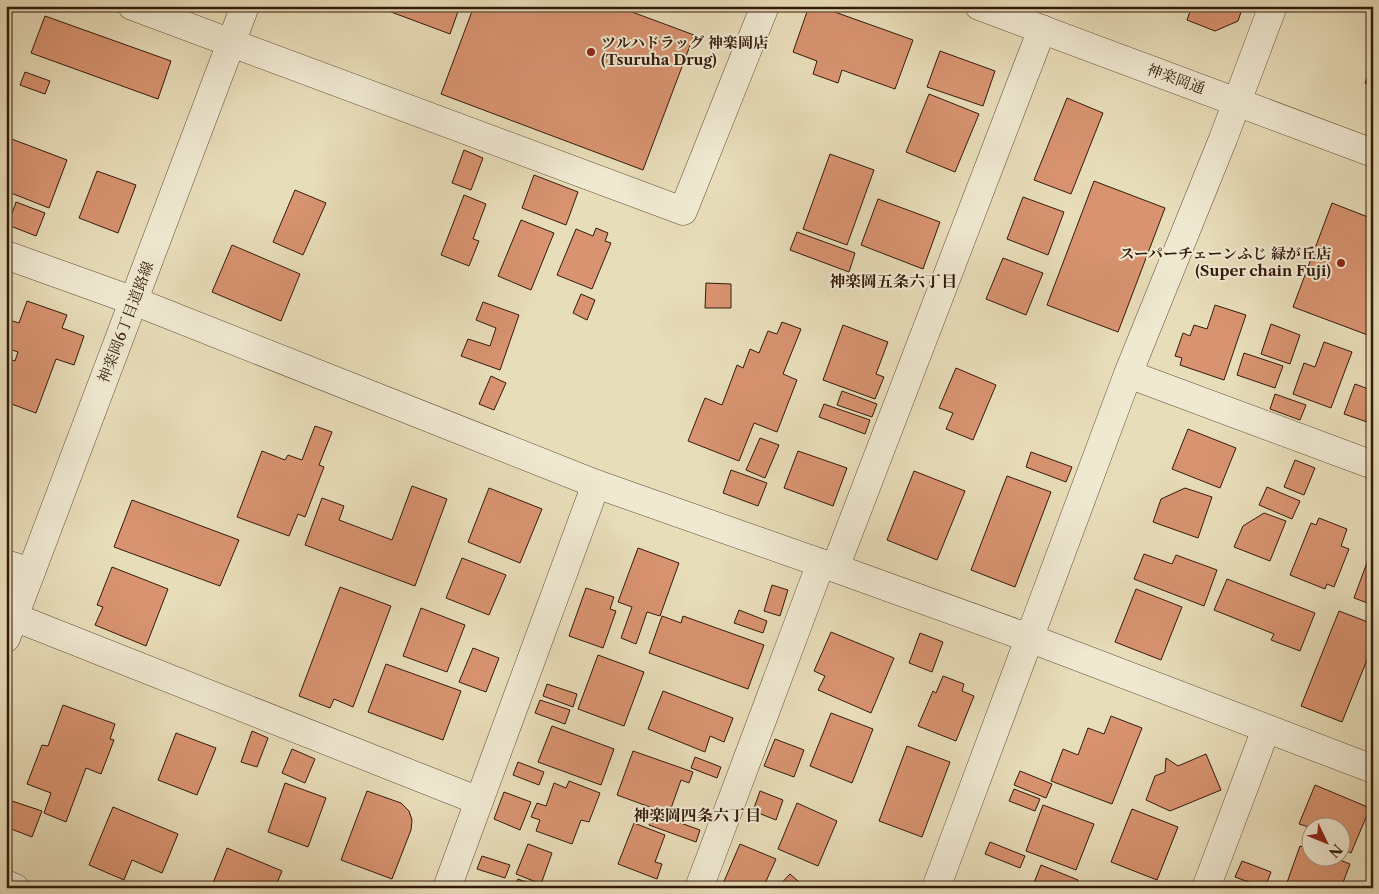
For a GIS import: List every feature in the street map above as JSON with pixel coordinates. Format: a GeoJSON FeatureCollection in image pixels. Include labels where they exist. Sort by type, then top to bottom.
{"type":"FeatureCollection","features":[{"type":"Feature","properties":{"kind":"street"},"geometry":{"type":"LineString","coordinates":[[132,6],[683,211],[765,6]]}},
{"type":"Feature","properties":{"kind":"street","name":"神楽岡6丁目道路線"},"geometry":{"type":"LineString","coordinates":[[10,627],[19,568],[134,301],[246,6]]}},
{"type":"Feature","properties":{"kind":"street","name":"神楽岡通"},"geometry":{"type":"LineString","coordinates":[[980,6],[1373,153]]}},
{"type":"Feature","properties":{"kind":"street"},"geometry":{"type":"LineString","coordinates":[[936,888],[1128,374],[1237,102],[1273,6]]}},
{"type":"Feature","properties":{"kind":"street"},"geometry":{"type":"LineString","coordinates":[[699,888],[1042,29]]}},
{"type":"Feature","properties":{"kind":"street"},"geometry":{"type":"LineString","coordinates":[[6,255],[134,301],[596,484],[1029,638],[1373,769]]}},
{"type":"Feature","properties":{"kind":"street"},"geometry":{"type":"LineString","coordinates":[[1128,374],[1373,465]]}},
{"type":"Feature","properties":{"kind":"street"},"geometry":{"type":"LineString","coordinates":[[447,888],[596,484]]}},
{"type":"Feature","properties":{"kind":"street"},"geometry":{"type":"LineString","coordinates":[[10,627],[479,801]]}},
{"type":"Feature","properties":{"kind":"street"},"geometry":{"type":"LineString","coordinates":[[1206,888],[1266,729]]}},
{"type":"Feature","properties":{"kind":"street"},"geometry":{"type":"LineString","coordinates":[[6,884],[15,888]]}},
{"type":"Feature","properties":{"kind":"building"},"geometry":{"type":"Polygon","coordinates":[[[375,6],[460,6],[450,34],[375,6]]]}},
{"type":"Feature","properties":{"kind":"building"},"geometry":{"type":"Polygon","coordinates":[[[474,6],[616,6],[694,35],[643,170],[441,94],[474,6]]]}},
{"type":"Feature","properties":{"kind":"building"},"geometry":{"type":"Polygon","coordinates":[[[809,6],[818,6],[913,40],[895,89],[842,70],[838,83],[813,74],[817,61],[793,52],[809,6]]]}},
{"type":"Feature","properties":{"kind":"building"},"geometry":{"type":"Polygon","coordinates":[[[1192,6],[1243,6],[1238,21],[1215,31],[1187,20],[1192,6]]]}},
{"type":"Feature","properties":{"kind":"building"},"geometry":{"type":"Polygon","coordinates":[[[45,16],[171,61],[158,99],[31,53],[45,16]]]}},
{"type":"Feature","properties":{"kind":"building"},"geometry":{"type":"Polygon","coordinates":[[[940,51],[995,71],[983,106],[927,87],[940,51]]]}},
{"type":"Feature","properties":{"kind":"building"},"geometry":{"type":"Polygon","coordinates":[[[1373,63],[1373,86],[1365,83],[1373,63]]]}},
{"type":"Feature","properties":{"kind":"building"},"geometry":{"type":"Polygon","coordinates":[[[25,72],[50,81],[45,94],[20,85],[25,72]]]}},
{"type":"Feature","properties":{"kind":"building"},"geometry":{"type":"Polygon","coordinates":[[[929,94],[979,114],[955,172],[906,152],[929,94]]]}},
{"type":"Feature","properties":{"kind":"building"},"geometry":{"type":"Polygon","coordinates":[[[1067,98],[1103,113],[1071,194],[1034,180],[1067,98]]]}},
{"type":"Feature","properties":{"kind":"building"},"geometry":{"type":"Polygon","coordinates":[[[9,138],[67,160],[49,208],[6,191],[6,144],[9,138]]]}},
{"type":"Feature","properties":{"kind":"building"},"geometry":{"type":"Polygon","coordinates":[[[464,150],[483,158],[471,190],[452,183],[464,150]]]}},
{"type":"Feature","properties":{"kind":"building"},"geometry":{"type":"Polygon","coordinates":[[[830,154],[874,170],[847,245],[803,229],[830,154]]]}},
{"type":"Feature","properties":{"kind":"building"},"geometry":{"type":"Polygon","coordinates":[[[97,171],[136,185],[118,233],[79,218],[97,171]]]}},
{"type":"Feature","properties":{"kind":"building"},"geometry":{"type":"Polygon","coordinates":[[[534,175],[578,192],[566,225],[522,208],[534,175]]]}},
{"type":"Feature","properties":{"kind":"building"},"geometry":{"type":"Polygon","coordinates":[[[1094,181],[1165,208],[1118,332],[1047,305],[1094,181]]]}},
{"type":"Feature","properties":{"kind":"building"},"geometry":{"type":"Polygon","coordinates":[[[295,190],[326,203],[303,255],[273,242],[295,190]]]}},
{"type":"Feature","properties":{"kind":"building"},"geometry":{"type":"Polygon","coordinates":[[[464,195],[486,204],[473,239],[479,241],[469,266],[441,255],[464,195]]]}},
{"type":"Feature","properties":{"kind":"building"},"geometry":{"type":"Polygon","coordinates":[[[1023,197],[1064,212],[1048,255],[1007,239],[1023,197]]]}},
{"type":"Feature","properties":{"kind":"building"},"geometry":{"type":"Polygon","coordinates":[[[878,199],[940,222],[923,269],[861,245],[878,199]]]}},
{"type":"Feature","properties":{"kind":"building"},"geometry":{"type":"Polygon","coordinates":[[[16,202],[45,213],[36,236],[8,225],[16,202]]]}},
{"type":"Feature","properties":{"kind":"building","name":"スーパーチェーンふじ 緑が丘店 (Super chain Fuji)"},"geometry":{"type":"Polygon","coordinates":[[[1332,203],[1373,219],[1373,337],[1293,307],[1332,203]]]}},
{"type":"Feature","properties":{"kind":"building"},"geometry":{"type":"Polygon","coordinates":[[[521,220],[554,233],[531,290],[498,276],[521,220]]]}},
{"type":"Feature","properties":{"kind":"building"},"geometry":{"type":"Polygon","coordinates":[[[596,228],[608,233],[605,241],[611,243],[592,289],[557,275],[576,229],[593,236],[596,228]]]}},
{"type":"Feature","properties":{"kind":"building"},"geometry":{"type":"Polygon","coordinates":[[[797,232],[855,253],[849,272],[790,250],[797,232]]]}},
{"type":"Feature","properties":{"kind":"building"},"geometry":{"type":"Polygon","coordinates":[[[232,245],[300,274],[281,321],[212,292],[232,245]]]}},
{"type":"Feature","properties":{"kind":"building"},"geometry":{"type":"Polygon","coordinates":[[[1003,258],[1043,273],[1026,315],[986,299],[1003,258]]]}},
{"type":"Feature","properties":{"kind":"building"},"geometry":{"type":"Polygon","coordinates":[[[706,283],[731,284],[731,308],[705,308],[706,283]]]}},
{"type":"Feature","properties":{"kind":"building"},"geometry":{"type":"Polygon","coordinates":[[[581,294],[595,300],[587,320],[573,313],[581,294]]]}},
{"type":"Feature","properties":{"kind":"building"},"geometry":{"type":"Polygon","coordinates":[[[27,301],[67,315],[62,328],[84,336],[74,365],[56,359],[36,413],[6,402],[6,358],[15,361],[18,352],[6,348],[6,319],[19,323],[27,301]]]}},
{"type":"Feature","properties":{"kind":"building"},"geometry":{"type":"Polygon","coordinates":[[[483,302],[519,315],[500,370],[461,356],[468,339],[490,346],[496,328],[476,320],[483,302]]]}},
{"type":"Feature","properties":{"kind":"building"},"geometry":{"type":"Polygon","coordinates":[[[1215,305],[1246,315],[1224,380],[1180,365],[1182,358],[1175,356],[1183,333],[1190,336],[1194,325],[1207,329],[1215,305]]]}},
{"type":"Feature","properties":{"kind":"building"},"geometry":{"type":"Polygon","coordinates":[[[782,322],[801,329],[783,374],[797,380],[777,432],[754,423],[739,461],[688,441],[705,398],[722,405],[737,365],[743,368],[750,349],[759,353],[768,331],[777,334],[782,322]]]}},
{"type":"Feature","properties":{"kind":"building"},"geometry":{"type":"Polygon","coordinates":[[[1271,324],[1300,335],[1290,364],[1261,354],[1271,324]]]}},
{"type":"Feature","properties":{"kind":"building"},"geometry":{"type":"Polygon","coordinates":[[[843,325],[888,342],[876,374],[884,377],[875,399],[823,380],[843,325]]]}},
{"type":"Feature","properties":{"kind":"building"},"geometry":{"type":"Polygon","coordinates":[[[1324,342],[1352,352],[1331,408],[1293,394],[1304,363],[1315,367],[1324,342]]]}},
{"type":"Feature","properties":{"kind":"building"},"geometry":{"type":"Polygon","coordinates":[[[1244,353],[1283,366],[1275,388],[1237,375],[1244,353]]]}},
{"type":"Feature","properties":{"kind":"building"},"geometry":{"type":"Polygon","coordinates":[[[956,368],[996,385],[973,440],[946,429],[953,413],[939,408],[956,368]]]}},
{"type":"Feature","properties":{"kind":"building"},"geometry":{"type":"Polygon","coordinates":[[[491,376],[506,383],[494,410],[479,404],[491,376]]]}},
{"type":"Feature","properties":{"kind":"building"},"geometry":{"type":"Polygon","coordinates":[[[1355,384],[1371,390],[1373,384],[1373,424],[1344,414],[1355,384]]]}},
{"type":"Feature","properties":{"kind":"building"},"geometry":{"type":"Polygon","coordinates":[[[842,391],[877,404],[872,417],[837,405],[842,391]]]}},
{"type":"Feature","properties":{"kind":"building"},"geometry":{"type":"Polygon","coordinates":[[[1275,394],[1306,405],[1300,420],[1270,409],[1275,394]]]}},
{"type":"Feature","properties":{"kind":"building"},"geometry":{"type":"Polygon","coordinates":[[[824,404],[870,420],[865,434],[819,417],[824,404]]]}},
{"type":"Feature","properties":{"kind":"building"},"geometry":{"type":"Polygon","coordinates":[[[315,426],[332,432],[319,465],[324,467],[305,517],[298,514],[289,536],[237,517],[262,451],[285,460],[288,455],[302,460],[315,426]]]}},
{"type":"Feature","properties":{"kind":"building"},"geometry":{"type":"Polygon","coordinates":[[[1188,429],[1236,448],[1220,488],[1172,469],[1188,429]]]}},
{"type":"Feature","properties":{"kind":"building"},"geometry":{"type":"Polygon","coordinates":[[[760,438],[779,445],[765,478],[746,470],[760,438]]]}},
{"type":"Feature","properties":{"kind":"building"},"geometry":{"type":"Polygon","coordinates":[[[798,451],[847,468],[833,506],[784,488],[798,451]]]}},
{"type":"Feature","properties":{"kind":"building"},"geometry":{"type":"Polygon","coordinates":[[[1031,452],[1072,467],[1066,482],[1026,467],[1031,452]]]}},
{"type":"Feature","properties":{"kind":"building"},"geometry":{"type":"Polygon","coordinates":[[[1295,460],[1315,468],[1304,495],[1284,487],[1295,460]]]}},
{"type":"Feature","properties":{"kind":"building"},"geometry":{"type":"Polygon","coordinates":[[[731,470],[767,483],[758,506],[723,493],[731,470]]]}},
{"type":"Feature","properties":{"kind":"building"},"geometry":{"type":"Polygon","coordinates":[[[914,471],[965,491],[937,560],[887,540],[914,471]]]}},
{"type":"Feature","properties":{"kind":"building"},"geometry":{"type":"Polygon","coordinates":[[[1007,476],[1051,492],[1015,587],[971,570],[1007,476]]]}},
{"type":"Feature","properties":{"kind":"building"},"geometry":{"type":"Polygon","coordinates":[[[412,486],[447,499],[415,586],[305,545],[322,498],[344,506],[339,520],[392,540],[412,486]]]}},
{"type":"Feature","properties":{"kind":"building"},"geometry":{"type":"Polygon","coordinates":[[[1267,487],[1300,501],[1292,519],[1259,505],[1267,487]]]}},
{"type":"Feature","properties":{"kind":"building"},"geometry":{"type":"Polygon","coordinates":[[[489,488],[542,509],[520,563],[468,542],[489,488]]]}},
{"type":"Feature","properties":{"kind":"building"},"geometry":{"type":"Polygon","coordinates":[[[1185,488],[1212,497],[1198,538],[1153,522],[1161,499],[1185,488]]]}},
{"type":"Feature","properties":{"kind":"building"},"geometry":{"type":"Polygon","coordinates":[[[132,500],[239,540],[220,586],[114,547],[132,500]]]}},
{"type":"Feature","properties":{"kind":"building"},"geometry":{"type":"Polygon","coordinates":[[[1264,513],[1286,521],[1270,561],[1234,547],[1243,526],[1264,513]]]}},
{"type":"Feature","properties":{"kind":"building"},"geometry":{"type":"Polygon","coordinates":[[[1319,518],[1347,529],[1341,546],[1349,549],[1334,587],[1327,584],[1325,589],[1290,575],[1311,523],[1316,525],[1319,518]]]}},
{"type":"Feature","properties":{"kind":"building"},"geometry":{"type":"Polygon","coordinates":[[[1373,546],[1373,605],[1354,598],[1373,546]]]}},
{"type":"Feature","properties":{"kind":"building"},"geometry":{"type":"Polygon","coordinates":[[[638,548],[679,563],[660,616],[647,612],[636,644],[621,638],[632,607],[618,602],[638,548]]]}},
{"type":"Feature","properties":{"kind":"building"},"geometry":{"type":"Polygon","coordinates":[[[1144,554],[1172,564],[1176,555],[1217,570],[1204,606],[1134,579],[1144,554]]]}},
{"type":"Feature","properties":{"kind":"building"},"geometry":{"type":"Polygon","coordinates":[[[462,558],[506,575],[489,615],[446,598],[462,558]]]}},
{"type":"Feature","properties":{"kind":"building"},"geometry":{"type":"Polygon","coordinates":[[[112,567],[168,589],[146,646],[95,625],[103,607],[97,605],[112,567]]]}},
{"type":"Feature","properties":{"kind":"building"},"geometry":{"type":"Polygon","coordinates":[[[1227,579],[1315,613],[1300,651],[1271,640],[1274,634],[1214,610],[1227,579]]]}},
{"type":"Feature","properties":{"kind":"building"},"geometry":{"type":"Polygon","coordinates":[[[772,585],[788,590],[780,616],[764,611],[772,585]]]}},
{"type":"Feature","properties":{"kind":"building"},"geometry":{"type":"Polygon","coordinates":[[[340,587],[391,606],[353,707],[334,699],[330,708],[299,696],[340,587]]]}},
{"type":"Feature","properties":{"kind":"building"},"geometry":{"type":"Polygon","coordinates":[[[586,588],[614,597],[610,609],[616,611],[603,648],[569,636],[586,588]]]}},
{"type":"Feature","properties":{"kind":"building"},"geometry":{"type":"Polygon","coordinates":[[[1136,589],[1182,607],[1161,660],[1115,642],[1136,589]]]}},
{"type":"Feature","properties":{"kind":"building"},"geometry":{"type":"Polygon","coordinates":[[[421,608],[465,625],[447,672],[403,656],[421,608]]]}},
{"type":"Feature","properties":{"kind":"building"},"geometry":{"type":"Polygon","coordinates":[[[739,610],[767,621],[763,633],[734,623],[739,610]]]}},
{"type":"Feature","properties":{"kind":"building"},"geometry":{"type":"Polygon","coordinates":[[[1339,611],[1373,624],[1373,645],[1342,722],[1301,706],[1339,611]]]}},
{"type":"Feature","properties":{"kind":"building"},"geometry":{"type":"Polygon","coordinates":[[[662,616],[681,623],[683,616],[764,645],[748,689],[649,653],[662,616]]]}},
{"type":"Feature","properties":{"kind":"building"},"geometry":{"type":"Polygon","coordinates":[[[831,632],[894,658],[871,713],[818,690],[825,676],[814,671],[831,632]]]}},
{"type":"Feature","properties":{"kind":"building"},"geometry":{"type":"Polygon","coordinates":[[[920,633],[943,642],[932,672],[909,663],[920,633]]]}},
{"type":"Feature","properties":{"kind":"building"},"geometry":{"type":"Polygon","coordinates":[[[473,648],[499,658],[486,692],[459,682],[473,648]]]}},
{"type":"Feature","properties":{"kind":"building"},"geometry":{"type":"Polygon","coordinates":[[[598,655],[644,672],[624,726],[578,709],[598,655]]]}},
{"type":"Feature","properties":{"kind":"building"},"geometry":{"type":"Polygon","coordinates":[[[386,664],[461,691],[443,740],[368,712],[386,664]]]}},
{"type":"Feature","properties":{"kind":"building"},"geometry":{"type":"Polygon","coordinates":[[[943,676],[964,684],[962,691],[974,696],[956,741],[918,726],[933,691],[936,693],[943,676]]]}},
{"type":"Feature","properties":{"kind":"building"},"geometry":{"type":"Polygon","coordinates":[[[547,684],[577,694],[573,707],[543,696],[547,684]]]}},
{"type":"Feature","properties":{"kind":"building"},"geometry":{"type":"Polygon","coordinates":[[[663,691],[733,718],[724,742],[710,736],[705,752],[648,729],[663,691]]]}},
{"type":"Feature","properties":{"kind":"building"},"geometry":{"type":"Polygon","coordinates":[[[1373,693],[1373,711],[1367,709],[1373,693]]]}},
{"type":"Feature","properties":{"kind":"building"},"geometry":{"type":"Polygon","coordinates":[[[540,700],[570,710],[565,724],[535,713],[540,700]]]}},
{"type":"Feature","properties":{"kind":"building"},"geometry":{"type":"Polygon","coordinates":[[[63,705],[115,724],[110,739],[114,740],[101,774],[86,768],[66,822],[44,813],[51,793],[27,784],[42,745],[48,746],[63,705]]]}},
{"type":"Feature","properties":{"kind":"building"},"geometry":{"type":"Polygon","coordinates":[[[831,713],[873,729],[852,783],[810,766],[831,713]]]}},
{"type":"Feature","properties":{"kind":"building"},"geometry":{"type":"Polygon","coordinates":[[[1111,716],[1142,728],[1112,804],[1051,781],[1063,749],[1078,755],[1088,728],[1104,734],[1111,716]]]}},
{"type":"Feature","properties":{"kind":"building"},"geometry":{"type":"Polygon","coordinates":[[[552,726],[614,749],[601,785],[538,762],[552,726]]]}},
{"type":"Feature","properties":{"kind":"building"},"geometry":{"type":"Polygon","coordinates":[[[252,731],[268,738],[257,767],[241,762],[252,731]]]}},
{"type":"Feature","properties":{"kind":"building"},"geometry":{"type":"Polygon","coordinates":[[[176,733],[216,748],[197,795],[158,780],[176,733]]]}},
{"type":"Feature","properties":{"kind":"building"},"geometry":{"type":"Polygon","coordinates":[[[775,739],[804,750],[794,777],[764,766],[775,739]]]}},
{"type":"Feature","properties":{"kind":"building"},"geometry":{"type":"Polygon","coordinates":[[[907,746],[950,762],[922,837],[879,821],[907,746]]]}},
{"type":"Feature","properties":{"kind":"building"},"geometry":{"type":"Polygon","coordinates":[[[292,749],[315,759],[305,783],[282,773],[292,749]]]}},
{"type":"Feature","properties":{"kind":"building"},"geometry":{"type":"Polygon","coordinates":[[[633,751],[693,772],[689,783],[681,780],[669,814],[617,795],[633,751]]]}},
{"type":"Feature","properties":{"kind":"building"},"geometry":{"type":"Polygon","coordinates":[[[1206,754],[1221,790],[1170,811],[1146,800],[1155,776],[1165,772],[1166,758],[1178,766],[1206,754]]]}},
{"type":"Feature","properties":{"kind":"building"},"geometry":{"type":"Polygon","coordinates":[[[695,757],[721,767],[717,778],[691,768],[695,757]]]}},
{"type":"Feature","properties":{"kind":"building"},"geometry":{"type":"Polygon","coordinates":[[[518,762],[544,772],[539,785],[513,775],[518,762]]]}},
{"type":"Feature","properties":{"kind":"building"},"geometry":{"type":"Polygon","coordinates":[[[1020,771],[1052,784],[1046,798],[1014,785],[1020,771]]]}},
{"type":"Feature","properties":{"kind":"building"},"geometry":{"type":"Polygon","coordinates":[[[569,781],[600,793],[589,822],[581,820],[572,844],[536,831],[540,820],[531,817],[537,803],[546,806],[554,783],[566,788],[569,781]]]}},
{"type":"Feature","properties":{"kind":"building"},"geometry":{"type":"Polygon","coordinates":[[[285,783],[326,798],[308,847],[268,832],[285,783]]]}},
{"type":"Feature","properties":{"kind":"building"},"geometry":{"type":"Polygon","coordinates":[[[1315,785],[1370,808],[1352,851],[1352,816],[1302,816],[1315,785]]]}},
{"type":"Feature","properties":{"kind":"building"},"geometry":{"type":"Polygon","coordinates":[[[1014,789],[1040,799],[1035,811],[1009,801],[1014,789]]]}},
{"type":"Feature","properties":{"kind":"building"},"geometry":{"type":"Polygon","coordinates":[[[367,791],[401,803],[409,811],[412,820],[411,830],[392,879],[341,860],[367,791]]]}},
{"type":"Feature","properties":{"kind":"building"},"geometry":{"type":"Polygon","coordinates":[[[760,791],[783,800],[776,820],[753,811],[760,791]]]}},
{"type":"Feature","properties":{"kind":"building"},"geometry":{"type":"Polygon","coordinates":[[[504,792],[531,802],[520,830],[494,819],[504,792]]]}},
{"type":"Feature","properties":{"kind":"building"},"geometry":{"type":"Polygon","coordinates":[[[6,799],[42,811],[32,837],[6,827],[6,799]]]}},
{"type":"Feature","properties":{"kind":"building"},"geometry":{"type":"Polygon","coordinates":[[[797,803],[837,821],[818,866],[778,849],[797,803]]]}},
{"type":"Feature","properties":{"kind":"building"},"geometry":{"type":"Polygon","coordinates":[[[1043,805],[1094,824],[1076,870],[1026,851],[1043,805]]]}},
{"type":"Feature","properties":{"kind":"building"},"geometry":{"type":"Polygon","coordinates":[[[113,807],[178,834],[162,873],[132,860],[124,880],[89,865],[113,807]]]}},
{"type":"Feature","properties":{"kind":"building"},"geometry":{"type":"Polygon","coordinates":[[[1132,809],[1178,827],[1157,880],[1111,862],[1132,809]]]}},
{"type":"Feature","properties":{"kind":"building"},"geometry":{"type":"Polygon","coordinates":[[[653,813],[700,830],[696,842],[649,825],[653,813]]]}},
{"type":"Feature","properties":{"kind":"building"},"geometry":{"type":"Polygon","coordinates":[[[634,823],[665,835],[655,862],[662,864],[657,879],[618,864],[634,823]]]}},
{"type":"Feature","properties":{"kind":"building"},"geometry":{"type":"Polygon","coordinates":[[[990,842],[1025,856],[1020,868],[985,854],[990,842]]]}},
{"type":"Feature","properties":{"kind":"building"},"geometry":{"type":"Polygon","coordinates":[[[528,844],[552,853],[541,884],[516,874],[528,844]]]}},
{"type":"Feature","properties":{"kind":"building"},"geometry":{"type":"Polygon","coordinates":[[[740,844],[776,859],[763,888],[726,888],[722,886],[740,844]]]}},
{"type":"Feature","properties":{"kind":"building"},"geometry":{"type":"Polygon","coordinates":[[[1300,846],[1302,847],[1302,866],[1349,866],[1341,888],[1285,888],[1300,846]]]}},
{"type":"Feature","properties":{"kind":"building"},"geometry":{"type":"Polygon","coordinates":[[[227,848],[282,871],[275,888],[211,888],[227,848]]]}},
{"type":"Feature","properties":{"kind":"building"},"geometry":{"type":"Polygon","coordinates":[[[482,856],[510,865],[505,878],[477,869],[482,856]]]}},
{"type":"Feature","properties":{"kind":"building"},"geometry":{"type":"Polygon","coordinates":[[[1242,861],[1271,872],[1265,888],[1235,877],[1242,861]]]}},
{"type":"Feature","properties":{"kind":"building"},"geometry":{"type":"Polygon","coordinates":[[[1041,865],[1078,880],[1075,888],[1032,888],[1041,865]]]}},
{"type":"Feature","properties":{"kind":"building"},"geometry":{"type":"Polygon","coordinates":[[[790,874],[806,888],[777,888],[790,874]]]}},
{"type":"Feature","properties":{"kind":"building"},"geometry":{"type":"Polygon","coordinates":[[[518,879],[541,888],[514,888],[518,879]]]}},
{"type":"Feature","properties":{"kind":"building"},"geometry":{"type":"Polygon","coordinates":[[[196,884],[206,888],[194,888],[196,884]]]}},
{"type":"Feature","properties":{"kind":"place","name":"ツルハドラッグ 神楽岡店 (Tsuruha Drug)"},"geometry":{"type":"Point","coordinates":[591,52]}},
{"type":"Feature","properties":{"kind":"place","name":"スーパーチェーンふじ 緑が丘店 (Super chain Fuji)"},"geometry":{"type":"Point","coordinates":[1341,263]}},
{"type":"Feature","properties":{"kind":"district","name":"神楽岡五条六丁目"},"geometry":{"type":"Point","coordinates":[893,281]}},
{"type":"Feature","properties":{"kind":"district","name":"神楽岡四条六丁目"},"geometry":{"type":"Point","coordinates":[697,815]}}]}
